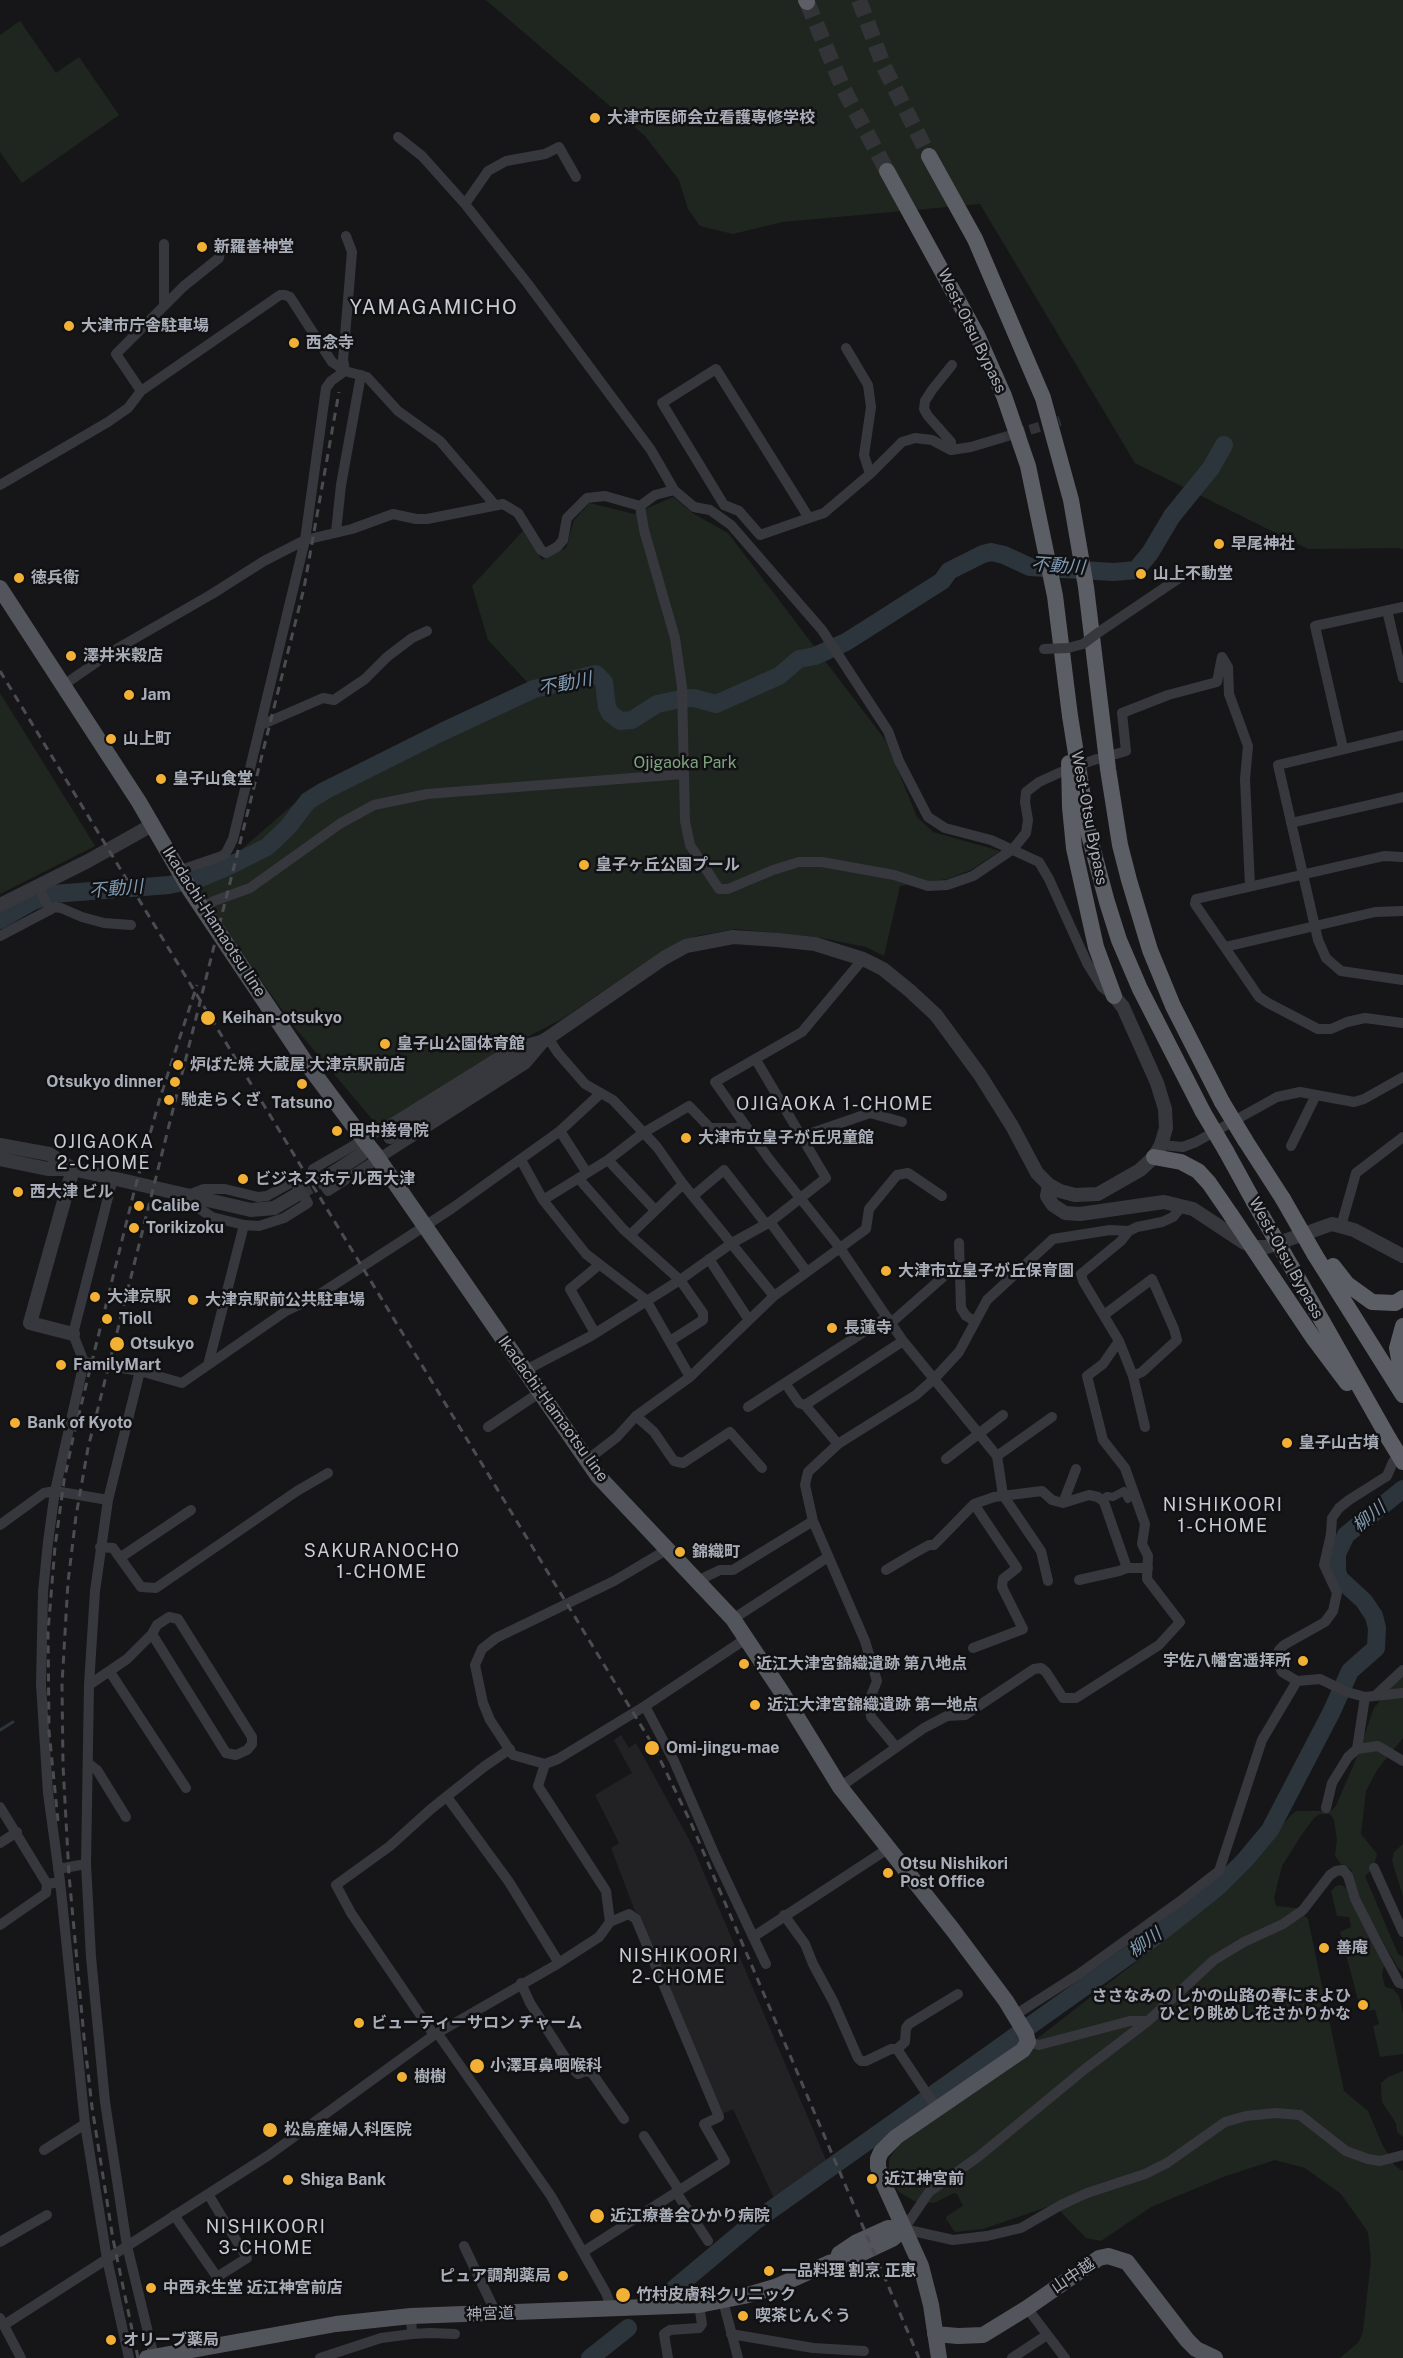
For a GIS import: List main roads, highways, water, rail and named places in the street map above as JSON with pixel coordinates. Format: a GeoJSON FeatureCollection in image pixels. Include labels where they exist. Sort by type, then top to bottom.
{"type":"FeatureCollection","features":[{"type":"Feature","properties":{"kind":"highway","name":"West-Otsu Bypass"},"geometry":{"type":"LineString","coordinates":[[929,156],[975,239],[1018,337],[1042,398],[1071,500],[1086,587],[1108,769],[1120,845],[1150,950],[1173,1006],[1222,1102],[1265,1173],[1318,1253],[1403,1395]]}},
{"type":"Feature","properties":{"kind":"highway","name":"West-Otsu Bypass"},"geometry":{"type":"LineString","coordinates":[[887,171],[977,335],[1004,396],[1028,466],[1055,596],[1070,716],[1089,835],[1116,930],[1140,989],[1203,1112],[1403,1462]]}},
{"type":"Feature","properties":{"kind":"highway"},"geometry":{"type":"LineString","coordinates":[[1070,716],[1070,807],[1074,848],[1096,947],[1114,996]]}},
{"type":"Feature","properties":{"kind":"highway"},"geometry":{"type":"LineString","coordinates":[[1158,1151],[1198,1171],[1209,1183],[1314,1339],[1389,1439]]}},
{"type":"Feature","properties":{"kind":"highway"},"geometry":{"type":"LineString","coordinates":[[1318,1253],[1347,1284],[1372,1302],[1395,1303],[1403,1298]]}},
{"type":"Feature","properties":{"kind":"highway"},"geometry":{"type":"LineString","coordinates":[[1403,1326],[1397,1348],[1403,1381]]}},
{"type":"Feature","properties":{"kind":"main road","name":"Ikadachi-Hamaotsu line"},"geometry":{"type":"LineString","coordinates":[[0,588],[135,795],[190,890],[304,1060],[369,1150],[400,1188],[424,1227],[586,1460],[598,1476],[699,1580],[733,1619],[840,1787],[953,1930],[1022,2028],[1023,2050],[936,2106],[896,2137],[881,2152],[878,2167],[904,2229]]}},
{"type":"Feature","properties":{"kind":"main road","name":"神宮道"},"geometry":{"type":"LineString","coordinates":[[151,2357],[336,2324],[411,2316],[699,2305],[723,2301],[764,2291],[829,2263],[857,2242],[888,2228],[904,2229]]}},
{"type":"Feature","properties":{"kind":"main road"},"geometry":{"type":"LineString","coordinates":[[904,2229],[921,2266],[939,2358]]}},
{"type":"Feature","properties":{"kind":"main road","name":"山中越"},"geometry":{"type":"LineString","coordinates":[[935,2334],[983,2335],[1027,2308],[1099,2258],[1108,2256],[1127,2262],[1187,2340],[1208,2357]]}},
{"type":"Feature","properties":{"kind":"waterway","name":"不動川"},"geometry":{"type":"LineString","coordinates":[[0,920],[33,901],[53,894],[169,885],[198,879],[225,868],[267,847],[288,827],[308,801],[324,791],[534,689],[596,674],[604,682],[607,707],[610,713],[620,721],[632,720],[657,704],[685,698],[716,704],[779,676],[799,659],[815,656],[846,642],[942,581],[949,571],[983,554],[991,552],[1004,555],[1030,567],[1114,572],[1136,570],[1150,553],[1172,516],[1211,468],[1224,445]]}},
{"type":"Feature","properties":{"kind":"waterway","name":"柳川"},"geometry":{"type":"LineString","coordinates":[[674,2289],[754,2222],[1156,1936],[1217,1888],[1245,1860],[1270,1830],[1331,1713],[1350,1671],[1376,1648],[1377,1628],[1374,1616],[1364,1601],[1339,1578],[1337,1554],[1346,1535],[1403,1489]]}},
{"type":"Feature","properties":{"kind":"waterway"},"geometry":{"type":"LineString","coordinates":[[0,1730],[13,1722]]}},
{"type":"Feature","properties":{"kind":"waterway","name":"柳川"},"geometry":{"type":"LineString","coordinates":[[590,2358],[628,2328]]}},
{"type":"Feature","properties":{"kind":"tunnel"},"geometry":{"type":"LineString","coordinates":[[859,0],[884,67],[929,156]]}},
{"type":"Feature","properties":{"kind":"tunnel"},"geometry":{"type":"LineString","coordinates":[[807,2],[843,88],[887,171]]}},
{"type":"Feature","properties":{"kind":"tunnel"},"geometry":{"type":"LineString","coordinates":[[1001,438],[1060,421]]}},
{"type":"Feature","properties":{"kind":"tunnel"},"geometry":{"type":"LineString","coordinates":[[298,1194],[325,1178]]}},
{"type":"Feature","properties":{"kind":"railway"},"geometry":{"type":"LineString","coordinates":[[138,2358],[113,2239],[92,2107],[69,1875],[63,1765],[62,1684],[68,1582],[76,1516],[88,1448],[304,588],[339,392]]}},
{"type":"Feature","properties":{"kind":"railway"},"geometry":{"type":"LineString","coordinates":[[0,671],[654,1747],[691,1823],[919,2358]]}},
{"type":"Feature","properties":{"kind":"railway"},"geometry":{"type":"LineString","coordinates":[[58,1821],[49,1731],[48,1632],[55,1547],[64,1481],[134,1192],[160,1098],[197,985]]}},
{"type":"Feature","properties":{"kind":"place","name":"大津市医師会立看護専修学校"},"geometry":{"type":"Point","coordinates":[595,118]}},
{"type":"Feature","properties":{"kind":"place","name":"新羅善神堂"},"geometry":{"type":"Point","coordinates":[202,247]}},
{"type":"Feature","properties":{"kind":"place","name":"大津市庁舎駐車場"},"geometry":{"type":"Point","coordinates":[69,326]}},
{"type":"Feature","properties":{"kind":"place","name":"西念寺"},"geometry":{"type":"Point","coordinates":[294,343]}},
{"type":"Feature","properties":{"kind":"place","name":"早尾神社"},"geometry":{"type":"Point","coordinates":[1219,544]}},
{"type":"Feature","properties":{"kind":"place","name":"山上不動堂"},"geometry":{"type":"Point","coordinates":[1141,574]}},
{"type":"Feature","properties":{"kind":"place","name":"徳兵衛"},"geometry":{"type":"Point","coordinates":[19,578]}},
{"type":"Feature","properties":{"kind":"place","name":"澤井米穀店"},"geometry":{"type":"Point","coordinates":[71,656]}},
{"type":"Feature","properties":{"kind":"place","name":"Jam"},"geometry":{"type":"Point","coordinates":[129,695]}},
{"type":"Feature","properties":{"kind":"place","name":"山上町"},"geometry":{"type":"Point","coordinates":[111,739]}},
{"type":"Feature","properties":{"kind":"place","name":"皇子山食堂"},"geometry":{"type":"Point","coordinates":[161,779]}},
{"type":"Feature","properties":{"kind":"place","name":"皇子ヶ丘公園プール"},"geometry":{"type":"Point","coordinates":[584,865]}},
{"type":"Feature","properties":{"kind":"place","name":"Keihan-otsukyo"},"geometry":{"type":"Point","coordinates":[208,1018]}},
{"type":"Feature","properties":{"kind":"place","name":"皇子山公園体育館"},"geometry":{"type":"Point","coordinates":[385,1044]}},
{"type":"Feature","properties":{"kind":"place","name":"炉ばた焼 大蔵屋 大津京駅前店"},"geometry":{"type":"Point","coordinates":[178,1065]}},
{"type":"Feature","properties":{"kind":"place","name":"Otsukyo dinner"},"geometry":{"type":"Point","coordinates":[175,1082]}},
{"type":"Feature","properties":{"kind":"place","name":"Tatsuno"},"geometry":{"type":"Point","coordinates":[302,1084]}},
{"type":"Feature","properties":{"kind":"place","name":"馳走らくざ"},"geometry":{"type":"Point","coordinates":[169,1100]}},
{"type":"Feature","properties":{"kind":"place","name":"田中接骨院"},"geometry":{"type":"Point","coordinates":[337,1131]}},
{"type":"Feature","properties":{"kind":"place","name":"大津市立皇子が丘児童館"},"geometry":{"type":"Point","coordinates":[686,1138]}},
{"type":"Feature","properties":{"kind":"place","name":"ビジネスホテル西大津"},"geometry":{"type":"Point","coordinates":[243,1179]}},
{"type":"Feature","properties":{"kind":"place","name":"西大津 ビル"},"geometry":{"type":"Point","coordinates":[18,1192]}},
{"type":"Feature","properties":{"kind":"place","name":"Calibe"},"geometry":{"type":"Point","coordinates":[139,1206]}},
{"type":"Feature","properties":{"kind":"place","name":"Torikizoku"},"geometry":{"type":"Point","coordinates":[134,1228]}},
{"type":"Feature","properties":{"kind":"place","name":"大津市立皇子が丘保育園"},"geometry":{"type":"Point","coordinates":[886,1271]}},
{"type":"Feature","properties":{"kind":"place","name":"大津京駅"},"geometry":{"type":"Point","coordinates":[95,1297]}},
{"type":"Feature","properties":{"kind":"place","name":"大津京駅前公共駐車場"},"geometry":{"type":"Point","coordinates":[193,1300]}},
{"type":"Feature","properties":{"kind":"place","name":"Tioll"},"geometry":{"type":"Point","coordinates":[107,1319]}},
{"type":"Feature","properties":{"kind":"place","name":"長蓮寺"},"geometry":{"type":"Point","coordinates":[832,1328]}},
{"type":"Feature","properties":{"kind":"place","name":"Otsukyo"},"geometry":{"type":"Point","coordinates":[117,1344]}},
{"type":"Feature","properties":{"kind":"place","name":"FamilyMart"},"geometry":{"type":"Point","coordinates":[61,1365]}},
{"type":"Feature","properties":{"kind":"place","name":"Bank of Kyoto"},"geometry":{"type":"Point","coordinates":[15,1423]}},
{"type":"Feature","properties":{"kind":"place","name":"皇子山古墳"},"geometry":{"type":"Point","coordinates":[1287,1443]}},
{"type":"Feature","properties":{"kind":"place","name":"錦織町"},"geometry":{"type":"Point","coordinates":[680,1552]}},
{"type":"Feature","properties":{"kind":"place","name":"宇佐八幡宮遥拝所"},"geometry":{"type":"Point","coordinates":[1303,1661]}},
{"type":"Feature","properties":{"kind":"place","name":"近江大津宮錦織遺跡 第八地点"},"geometry":{"type":"Point","coordinates":[744,1664]}},
{"type":"Feature","properties":{"kind":"place","name":"近江大津宮錦織遺跡 第一地点"},"geometry":{"type":"Point","coordinates":[755,1705]}},
{"type":"Feature","properties":{"kind":"place","name":"Omi-jingu-mae"},"geometry":{"type":"Point","coordinates":[652,1748]}},
{"type":"Feature","properties":{"kind":"place","name":"Otsu Nishikori Post Office"},"geometry":{"type":"Point","coordinates":[888,1873]}},
{"type":"Feature","properties":{"kind":"place","name":"善庵"},"geometry":{"type":"Point","coordinates":[1324,1948]}},
{"type":"Feature","properties":{"kind":"place","name":"ささなみの しかの山路の春にまよひ ひとり眺めし花さかりかな"},"geometry":{"type":"Point","coordinates":[1363,2005]}},
{"type":"Feature","properties":{"kind":"place","name":"ビューティーサロン チャーム"},"geometry":{"type":"Point","coordinates":[359,2023]}},
{"type":"Feature","properties":{"kind":"place","name":"小澤耳鼻咽喉科"},"geometry":{"type":"Point","coordinates":[477,2066]}},
{"type":"Feature","properties":{"kind":"place","name":"樹樹"},"geometry":{"type":"Point","coordinates":[402,2077]}},
{"type":"Feature","properties":{"kind":"place","name":"松島産婦人科医院"},"geometry":{"type":"Point","coordinates":[270,2130]}},
{"type":"Feature","properties":{"kind":"place","name":"近江神宮前"},"geometry":{"type":"Point","coordinates":[872,2179]}},
{"type":"Feature","properties":{"kind":"place","name":"Shiga Bank"},"geometry":{"type":"Point","coordinates":[288,2180]}},
{"type":"Feature","properties":{"kind":"place","name":"近江療善会ひかり病院"},"geometry":{"type":"Point","coordinates":[597,2216]}},
{"type":"Feature","properties":{"kind":"place","name":"一品料理 割烹 正恵"},"geometry":{"type":"Point","coordinates":[769,2271]}},
{"type":"Feature","properties":{"kind":"place","name":"ピュア調剤薬局"},"geometry":{"type":"Point","coordinates":[563,2276]}},
{"type":"Feature","properties":{"kind":"place","name":"中西永生堂 近江神宮前店"},"geometry":{"type":"Point","coordinates":[151,2288]}},
{"type":"Feature","properties":{"kind":"place","name":"竹村皮膚科クリニック"},"geometry":{"type":"Point","coordinates":[623,2295]}},
{"type":"Feature","properties":{"kind":"place","name":"喫茶じんぐう"},"geometry":{"type":"Point","coordinates":[743,2316]}},
{"type":"Feature","properties":{"kind":"place","name":"オリーブ薬局"},"geometry":{"type":"Point","coordinates":[111,2340]}},
{"type":"Feature","properties":{"kind":"district","name":"YAMAGAMICHO"},"geometry":{"type":"Point","coordinates":[434,308]}},
{"type":"Feature","properties":{"kind":"district","name":"OJIGAOKA 1-CHOME"},"geometry":{"type":"Point","coordinates":[835,1104]}},
{"type":"Feature","properties":{"kind":"district","name":"OJIGAOKA 2-CHOME"},"geometry":{"type":"Point","coordinates":[104,1152]}},
{"type":"Feature","properties":{"kind":"district","name":"NISHIKOORI 1-CHOME"},"geometry":{"type":"Point","coordinates":[1223,1516]}},
{"type":"Feature","properties":{"kind":"district","name":"SAKURANOCHO 1-CHOME"},"geometry":{"type":"Point","coordinates":[382,1561]}},
{"type":"Feature","properties":{"kind":"district","name":"NISHIKOORI 2-CHOME"},"geometry":{"type":"Point","coordinates":[679,1966]}},
{"type":"Feature","properties":{"kind":"district","name":"NISHIKOORI 3-CHOME"},"geometry":{"type":"Point","coordinates":[266,2237]}},
{"type":"Feature","properties":{"kind":"park label","name":"Ojigaoka Park"},"geometry":{"type":"Point","coordinates":[685,763]}}]}
